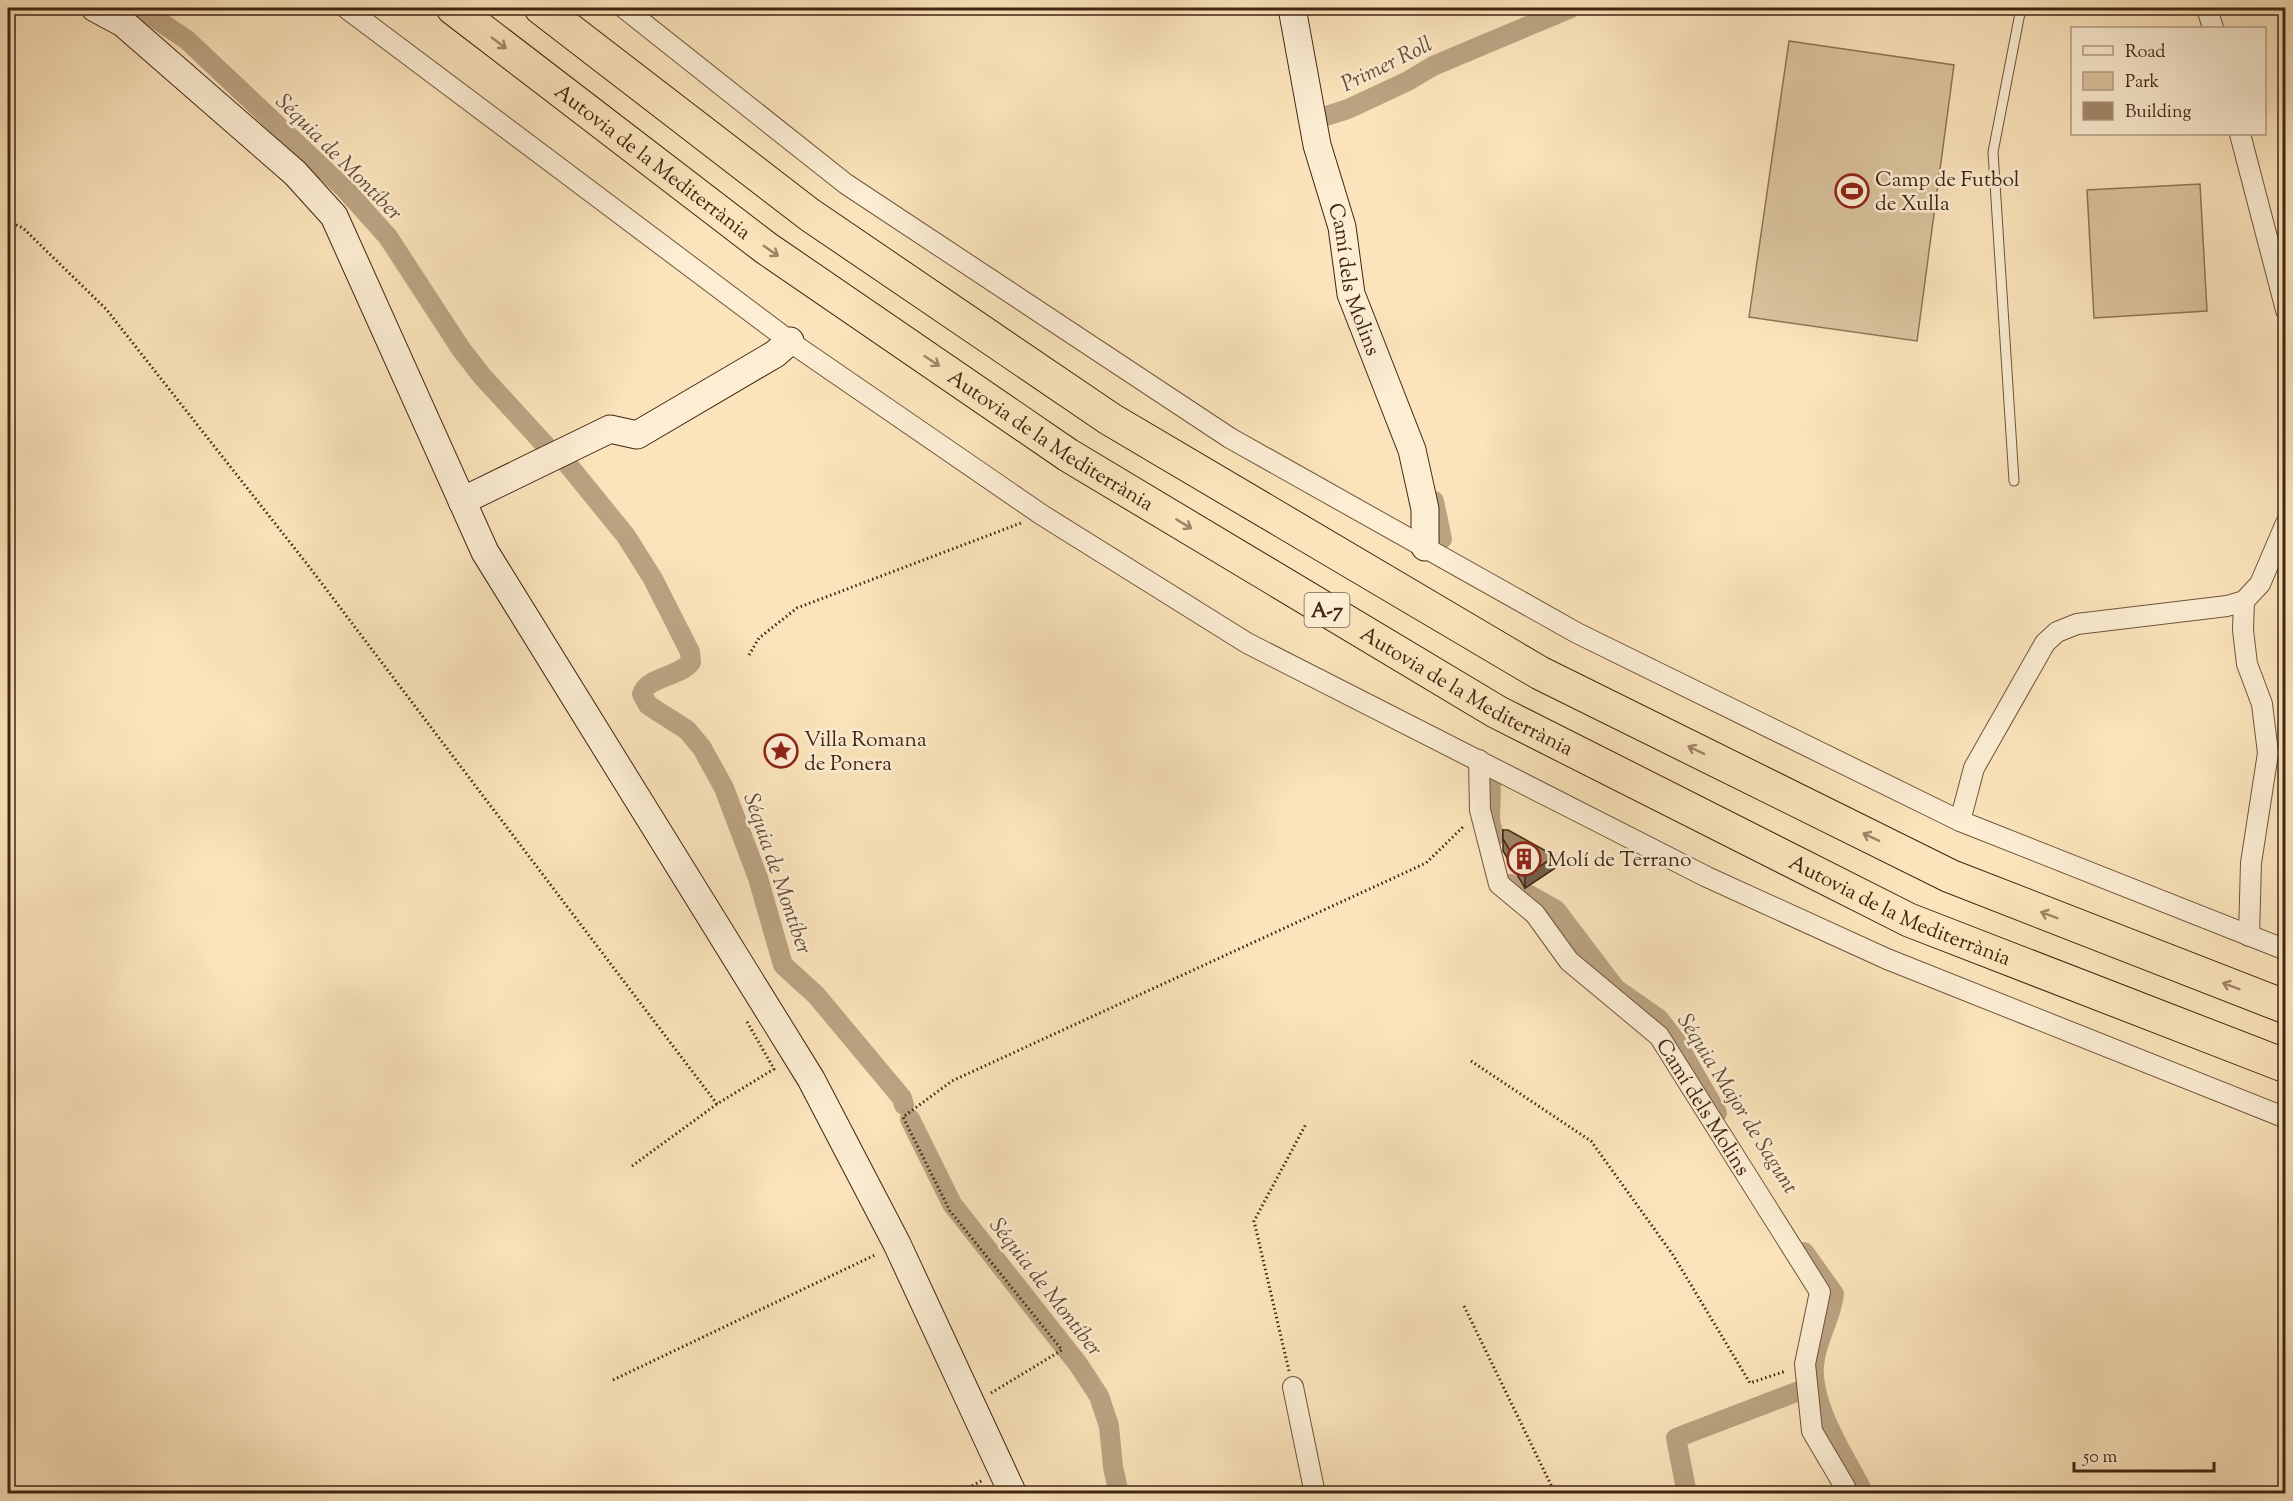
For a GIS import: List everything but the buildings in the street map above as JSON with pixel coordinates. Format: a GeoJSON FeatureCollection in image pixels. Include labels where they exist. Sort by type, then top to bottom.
{"type":"FeatureCollection","features":[{"type":"Feature","properties":{"kind":"highway","name":"Autovia de la Mediterrània"},"geometry":{"type":"LineString","coordinates":[[453,8],[766,248],[1068,455],[1497,712],[1909,920],[2286,1066]]}},
{"type":"Feature","properties":{"kind":"highway","name":"A-7"},"geometry":{"type":"LineString","coordinates":[[541,8],[810,215],[1110,419],[1540,673],[1950,876],[2286,1007]]}},
{"type":"Feature","properties":{"kind":"main road"},"geometry":{"type":"LineString","coordinates":[[95,8],[123,24],[287,166],[334,216],[485,552],[811,1079],[897,1244],[1009,1482]]}},
{"type":"Feature","properties":{"kind":"main road","name":"Camí dels Molins"},"geometry":{"type":"LineString","coordinates":[[1292,8],[1317,145],[1342,227],[1351,294],[1412,450],[1425,509],[1425,547]]}},
{"type":"Feature","properties":{"kind":"main road"},"geometry":{"type":"LineString","coordinates":[[462,501],[610,429],[637,435],[775,354],[790,341]]}},
{"type":"Feature","properties":{"kind":"street"},"geometry":{"type":"LineString","coordinates":[[345,8],[790,341],[1042,515],[1247,643],[1707,877],[1887,959],[2286,1118]]}},
{"type":"Feature","properties":{"kind":"street"},"geometry":{"type":"LineString","coordinates":[[624,8],[856,190],[1230,438],[1577,633],[1960,821],[2286,950]]}},
{"type":"Feature","properties":{"kind":"street"},"geometry":{"type":"LineString","coordinates":[[2207,8],[2213,27]]}},
{"type":"Feature","properties":{"kind":"street"},"geometry":{"type":"LineString","coordinates":[[2240,135],[2286,310]]}},
{"type":"Feature","properties":{"kind":"street"},"geometry":{"type":"LineString","coordinates":[[1960,821],[1974,768],[2027,670],[2045,643],[2057,632],[2077,624],[2227,606],[2244,601],[2260,584],[2286,523]]}},
{"type":"Feature","properties":{"kind":"street"},"geometry":{"type":"LineString","coordinates":[[2244,601],[2243,630],[2247,664],[2262,704],[2268,753],[2251,863],[2249,936]]}},
{"type":"Feature","properties":{"kind":"street","name":"Camí dels Molins"},"geometry":{"type":"LineString","coordinates":[[1479,760],[1480,810],[1499,884],[1535,914],[1569,961],[1659,1036],[1820,1292],[1805,1365],[1812,1431],[1845,1487],[1846,1494]]}},
{"type":"Feature","properties":{"kind":"street"},"geometry":{"type":"LineString","coordinates":[[1293,1387],[1315,1494]]}},
{"type":"Feature","properties":{"kind":"lane"},"geometry":{"type":"LineString","coordinates":[[2014,481],[1992,152],[2021,8]]}},
{"type":"Feature","properties":{"kind":"path"},"geometry":{"type":"LineString","coordinates":[[8,221],[23,228],[106,309],[314,573],[717,1104]]}},
{"type":"Feature","properties":{"kind":"path"},"geometry":{"type":"LineString","coordinates":[[749,655],[759,638],[797,608],[1042,515]]}},
{"type":"Feature","properties":{"kind":"path"},"geometry":{"type":"LineString","coordinates":[[972,1404],[1062,1350],[950,1211],[903,1117],[952,1081],[1426,863],[1480,810]]}},
{"type":"Feature","properties":{"kind":"path"},"geometry":{"type":"LineString","coordinates":[[1471,1061],[1591,1141],[1673,1255],[1750,1383],[1805,1365]]}},
{"type":"Feature","properties":{"kind":"path"},"geometry":{"type":"LineString","coordinates":[[1293,1387],[1254,1221],[1306,1124]]}},
{"type":"Feature","properties":{"kind":"path"},"geometry":{"type":"LineString","coordinates":[[613,1380],[897,1244]]}},
{"type":"Feature","properties":{"kind":"path"},"geometry":{"type":"LineString","coordinates":[[1464,1306],[1552,1487],[1536,1494]]}},
{"type":"Feature","properties":{"kind":"path"},"geometry":{"type":"LineString","coordinates":[[956,1494],[1009,1482]]}},
{"type":"Feature","properties":{"kind":"green space","name":"Camp de Futbol de Xulla"},"geometry":{"type":"Polygon","coordinates":[[[1789,41],[1954,65],[1917,341],[1749,317],[1789,41]]]}},
{"type":"Feature","properties":{"kind":"green space"},"geometry":{"type":"Polygon","coordinates":[[[2200,184],[2207,311],[2094,318],[2087,190],[2200,184]]]}},
{"type":"Feature","properties":{"kind":"waterway","name":"Séquia de Montíber"},"geometry":{"type":"LineString","coordinates":[[140,8],[187,40],[345,189],[388,237],[461,349],[482,376],[547,447]]}},
{"type":"Feature","properties":{"kind":"waterway","name":"Primer Roll"},"geometry":{"type":"LineString","coordinates":[[1320,118],[1348,109],[1408,81],[1433,66],[1571,8]]}},
{"type":"Feature","properties":{"kind":"waterway","name":"Séquia de Montíber"},"geometry":{"type":"LineString","coordinates":[[565,461],[626,536],[653,579],[690,652],[691,662],[686,667],[657,680],[645,688],[642,694],[648,705],[687,730],[702,748],[724,788],[758,878],[783,965],[816,995],[902,1098],[904,1105]]}},
{"type":"Feature","properties":{"kind":"waterway","name":"Séquia Major de Sagunt"},"geometry":{"type":"LineString","coordinates":[[1434,501],[1442,539]]}},
{"type":"Feature","properties":{"kind":"waterway","name":"Séquia Major de Sagunt"},"geometry":{"type":"LineString","coordinates":[[1491,782],[1490,820],[1494,837]]}},
{"type":"Feature","properties":{"kind":"waterway","name":"Séquia Major de Sagunt"},"geometry":{"type":"LineString","coordinates":[[1510,884],[1556,910],[1616,989],[1659,1019],[1675,1040],[1717,1113]]}},
{"type":"Feature","properties":{"kind":"waterway","name":"Séquia de Montíber"},"geometry":{"type":"LineString","coordinates":[[910,1119],[952,1204],[1078,1364],[1099,1396],[1109,1426],[1113,1467],[1119,1494]]}},
{"type":"Feature","properties":{"kind":"waterway","name":"Séquia Major de Sagunt"},"geometry":{"type":"LineString","coordinates":[[1804,1252],[1834,1294],[1815,1356],[1814,1381],[1823,1413],[1837,1445],[1861,1488],[1861,1494]]}},
{"type":"Feature","properties":{"kind":"waterway"},"geometry":{"type":"LineString","coordinates":[[1687,1494],[1676,1438],[1799,1391]]}},
{"type":"Feature","properties":{"kind":"place","name":"Camp de Futbol de Xulla"},"geometry":{"type":"Point","coordinates":[1852,191]}},
{"type":"Feature","properties":{"kind":"place","name":"Villa Romana de Ponera"},"geometry":{"type":"Point","coordinates":[781,751]}},
{"type":"Feature","properties":{"kind":"place","name":"Molí de Terrano"},"geometry":{"type":"Point","coordinates":[1524,859]}}]}
